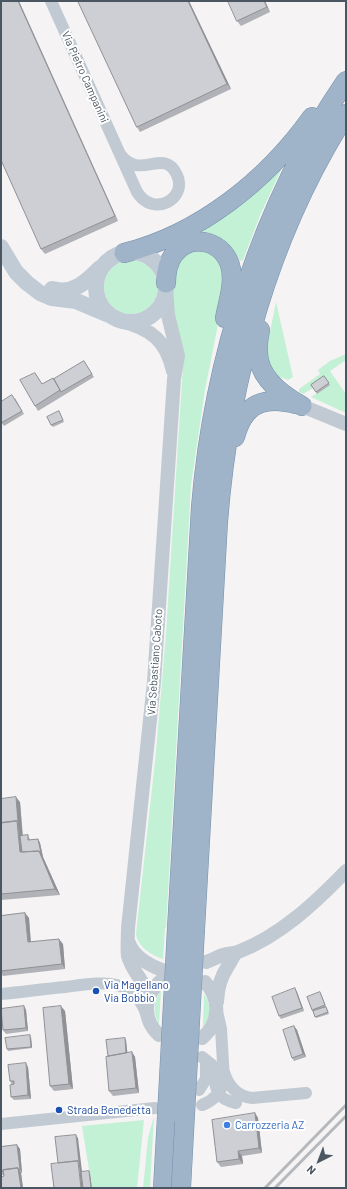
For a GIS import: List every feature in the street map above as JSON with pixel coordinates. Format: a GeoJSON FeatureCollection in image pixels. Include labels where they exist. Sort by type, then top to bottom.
{"type":"FeatureCollection","features":[{"type":"Feature","properties":{"kind":"highway"},"geometry":{"type":"LineString","coordinates":[[124,253],[147,246],[185,229],[210,214],[264,173],[289,147],[346,68]]}},
{"type":"Feature","properties":{"kind":"highway"},"geometry":{"type":"LineString","coordinates":[[181,1188],[186,928],[197,570],[206,464],[214,411],[225,358],[239,308],[257,257],[299,160],[346,81]]}},
{"type":"Feature","properties":{"kind":"highway"},"geometry":{"type":"LineString","coordinates":[[163,1188],[186,928],[222,470],[231,417],[242,365],[265,288],[281,244],[323,153],[346,114]]}},
{"type":"Feature","properties":{"kind":"highway"},"geometry":{"type":"LineString","coordinates":[[300,200],[264,313],[260,331],[258,353],[262,370],[270,380],[285,395],[302,406]]}},
{"type":"Feature","properties":{"kind":"highway"},"geometry":{"type":"LineString","coordinates":[[166,286],[167,270],[175,253],[184,246],[196,242],[209,243],[221,250],[225,255],[231,269],[232,288],[207,403],[206,464]]}},
{"type":"Feature","properties":{"kind":"highway"},"geometry":{"type":"LineString","coordinates":[[216,548],[224,509],[232,448],[241,420],[252,407],[261,402],[282,401],[302,406]]}},
{"type":"Feature","properties":{"kind":"main road"},"geometry":{"type":"LineString","coordinates":[[3,249],[40,284],[50,289],[59,291],[70,290],[78,287],[87,281],[113,257],[124,253],[141,254],[151,259],[162,272],[166,286],[161,305],[149,317],[132,322],[118,320],[85,304],[72,300],[52,298],[40,293],[18,275],[13,269],[3,249]]}},
{"type":"Feature","properties":{"kind":"main road"},"geometry":{"type":"LineString","coordinates":[[104,264],[97,280],[97,297],[102,307],[118,320]]}},
{"type":"Feature","properties":{"kind":"street","name":"Via Pietro Campanini"},"geometry":{"type":"LineString","coordinates":[[51,1],[120,154],[141,198],[153,205],[159,205],[172,200],[176,194],[179,181],[173,169],[167,164],[160,162],[136,166],[129,164],[120,154]]}},
{"type":"Feature","properties":{"kind":"street","name":"Via Sebastiano Caboto"},"geometry":{"type":"LineString","coordinates":[[148,1018],[148,993],[128,956],[128,928],[156,657],[174,380],[178,356],[168,315],[166,286]]}},
{"type":"Feature","properties":{"kind":"street","name":"Via Sebastiano Caboto"},"geometry":{"type":"LineString","coordinates":[[118,320],[144,329],[161,342],[168,354],[174,380]]}},
{"type":"Feature","properties":{"kind":"street"},"geometry":{"type":"LineString","coordinates":[[302,406],[346,424]]}},
{"type":"Feature","properties":{"kind":"street"},"geometry":{"type":"LineString","coordinates":[[206,962],[224,954],[237,952],[266,938],[297,917],[346,872]]}},
{"type":"Feature","properties":{"kind":"street"},"geometry":{"type":"LineString","coordinates":[[128,943],[144,961],[162,975],[152,989],[147,1002]]}},
{"type":"Feature","properties":{"kind":"street"},"geometry":{"type":"LineString","coordinates":[[202,1038],[213,1025],[215,1020],[221,977],[237,952]]}},
{"type":"Feature","properties":{"kind":"street"},"geometry":{"type":"LineString","coordinates":[[205,982],[212,992],[216,1003],[221,1030],[224,1069],[223,1083],[218,1093],[211,1100],[200,1105],[217,1102],[241,1103],[252,1098],[306,1093]]}},
{"type":"Feature","properties":{"kind":"street"},"geometry":{"type":"LineString","coordinates":[[1,994],[91,984],[118,985],[131,992],[140,1002],[152,1028],[159,1036]]}},
{"type":"Feature","properties":{"kind":"street"},"geometry":{"type":"LineString","coordinates":[[199,1090],[204,1084],[207,1075],[207,1068],[201,1056],[212,1065],[214,1086],[218,1093],[227,1100],[236,1103]]}},
{"type":"Feature","properties":{"kind":"street"},"geometry":{"type":"LineString","coordinates":[[224,1069],[227,1080],[232,1088],[241,1095],[252,1098]]}},
{"type":"Feature","properties":{"kind":"street"},"geometry":{"type":"LineString","coordinates":[[1,1124],[155,1108]]}},
{"type":"Feature","properties":{"kind":"green space"},"geometry":{"type":"Polygon","coordinates":[[[282,166],[261,213],[243,260],[240,261],[232,248],[223,240],[211,235],[197,233],[282,166]]]}},
{"type":"Feature","properties":{"kind":"green space"},"geometry":{"type":"Polygon","coordinates":[[[201,247],[224,263],[221,309],[205,390],[191,485],[163,959],[142,947],[136,934],[156,752],[166,633],[183,365],[173,315],[173,287],[178,257],[201,247]]]}},
{"type":"Feature","properties":{"kind":"green space"},"geometry":{"type":"Polygon","coordinates":[[[131,260],[141,262],[150,268],[156,277],[158,287],[156,297],[150,306],[141,312],[131,314],[121,312],[112,306],[106,297],[104,287],[106,277],[112,268],[121,262],[131,260]]]}},
{"type":"Feature","properties":{"kind":"green space"},"geometry":{"type":"Polygon","coordinates":[[[276,302],[293,377],[288,380],[274,375],[265,357],[276,302]]]}},
{"type":"Feature","properties":{"kind":"green space"},"geometry":{"type":"Polygon","coordinates":[[[346,354],[346,360],[330,371],[346,394],[346,413],[311,397],[317,393],[313,388],[303,394],[299,392],[299,389],[320,374],[318,370],[330,361],[346,354]]]}},
{"type":"Feature","properties":{"kind":"green space"},"geometry":{"type":"Polygon","coordinates":[[[161,991],[159,1024],[155,1011],[155,1003],[161,991]]]}},
{"type":"Feature","properties":{"kind":"green space"},"geometry":{"type":"Polygon","coordinates":[[[204,994],[207,998],[210,1011],[208,1019],[203,1027],[204,994]]]}},
{"type":"Feature","properties":{"kind":"green space"},"geometry":{"type":"Polygon","coordinates":[[[154,1116],[150,1188],[143,1188],[148,1138],[154,1116]]]}},
{"type":"Feature","properties":{"kind":"green space"},"geometry":{"type":"Polygon","coordinates":[[[144,1120],[137,1188],[92,1188],[82,1126],[144,1120]]]}},
{"type":"Feature","properties":{"kind":"building"},"geometry":{"type":"Polygon","coordinates":[[[1,1],[18,1],[115,216],[41,249],[1,160],[1,1]]]}},
{"type":"Feature","properties":{"kind":"building"},"geometry":{"type":"Polygon","coordinates":[[[78,1],[188,1],[227,84],[137,127],[78,1]]]}},
{"type":"Feature","properties":{"kind":"building"},"geometry":{"type":"Polygon","coordinates":[[[228,1],[264,1],[267,7],[237,21],[228,1]]]}},
{"type":"Feature","properties":{"kind":"building"},"geometry":{"type":"Polygon","coordinates":[[[84,361],[92,374],[61,392],[54,379],[84,361]]]}},
{"type":"Feature","properties":{"kind":"building"},"geometry":{"type":"Polygon","coordinates":[[[35,373],[42,384],[53,378],[60,390],[35,406],[20,380],[35,373]]]}},
{"type":"Feature","properties":{"kind":"building"},"geometry":{"type":"Polygon","coordinates":[[[324,376],[329,383],[316,392],[311,385],[324,376]]]}},
{"type":"Feature","properties":{"kind":"building"},"geometry":{"type":"Polygon","coordinates":[[[12,395],[22,411],[1,423],[1,402],[12,395]]]}},
{"type":"Feature","properties":{"kind":"building"},"geometry":{"type":"Polygon","coordinates":[[[59,411],[63,420],[51,425],[47,417],[59,411]]]}},
{"type":"Feature","properties":{"kind":"building"},"geometry":{"type":"Polygon","coordinates":[[[16,797],[18,822],[1,823],[1,799],[16,797]]]}},
{"type":"Feature","properties":{"kind":"building"},"geometry":{"type":"Polygon","coordinates":[[[17,821],[20,852],[39,851],[55,889],[1,894],[1,823],[17,821]]]}},
{"type":"Feature","properties":{"kind":"building"},"geometry":{"type":"Polygon","coordinates":[[[28,835],[28,840],[38,839],[41,853],[39,851],[22,852],[20,836],[28,835]]]}},
{"type":"Feature","properties":{"kind":"building"},"geometry":{"type":"Polygon","coordinates":[[[25,913],[28,942],[59,939],[62,964],[1,971],[1,916],[25,913]]]}},
{"type":"Feature","properties":{"kind":"building"},"geometry":{"type":"Polygon","coordinates":[[[295,988],[302,1008],[279,1016],[272,997],[295,988]]]}},
{"type":"Feature","properties":{"kind":"building"},"geometry":{"type":"Polygon","coordinates":[[[320,992],[325,1005],[312,1010],[307,997],[320,992]]]}},
{"type":"Feature","properties":{"kind":"building"},"geometry":{"type":"Polygon","coordinates":[[[24,1006],[26,1028],[3,1030],[1,1009],[24,1006]]]}},
{"type":"Feature","properties":{"kind":"building"},"geometry":{"type":"Polygon","coordinates":[[[61,1006],[69,1084],[50,1086],[43,1008],[61,1006]]]}},
{"type":"Feature","properties":{"kind":"building"},"geometry":{"type":"Polygon","coordinates":[[[326,1007],[328,1012],[315,1017],[313,1011],[326,1007]]]}},
{"type":"Feature","properties":{"kind":"building"},"geometry":{"type":"Polygon","coordinates":[[[294,1026],[303,1054],[292,1058],[283,1030],[294,1026]]]}},
{"type":"Feature","properties":{"kind":"building"},"geometry":{"type":"Polygon","coordinates":[[[30,1035],[31,1047],[7,1049],[5,1038],[30,1035]]]}},
{"type":"Feature","properties":{"kind":"building"},"geometry":{"type":"Polygon","coordinates":[[[125,1038],[126,1053],[108,1056],[106,1040],[125,1038]]]}},
{"type":"Feature","properties":{"kind":"building"},"geometry":{"type":"Polygon","coordinates":[[[132,1052],[136,1088],[109,1091],[106,1057],[132,1052]]]}},
{"type":"Feature","properties":{"kind":"building"},"geometry":{"type":"Polygon","coordinates":[[[26,1063],[28,1095],[11,1097],[10,1085],[14,1084],[14,1081],[10,1081],[8,1065],[26,1063]]]}},
{"type":"Feature","properties":{"kind":"building"},"geometry":{"type":"Polygon","coordinates":[[[255,1113],[259,1148],[238,1151],[239,1159],[217,1162],[212,1120],[255,1113]]]}},
{"type":"Feature","properties":{"kind":"building"},"geometry":{"type":"Polygon","coordinates":[[[76,1135],[79,1162],[58,1163],[55,1137],[76,1135]]]}},
{"type":"Feature","properties":{"kind":"building"},"geometry":{"type":"Polygon","coordinates":[[[17,1145],[20,1169],[3,1170],[1,1172],[1,1147],[17,1145]]]}},
{"type":"Feature","properties":{"kind":"building"},"geometry":{"type":"Polygon","coordinates":[[[78,1161],[81,1188],[54,1188],[51,1164],[78,1161]]]}},
{"type":"Feature","properties":{"kind":"building"},"geometry":{"type":"Polygon","coordinates":[[[18,1168],[21,1188],[1,1188],[1,1177],[4,1176],[3,1170],[18,1168]]]}},
{"type":"Feature","properties":{"kind":"building"},"geometry":{"type":"Polygon","coordinates":[[[89,1171],[91,1188],[83,1188],[81,1172],[89,1171]]]}},
{"type":"Feature","properties":{"kind":"railway"},"geometry":{"type":"LineString","coordinates":[[265,1188],[346,1105]]}},
{"type":"Feature","properties":{"kind":"railway"},"geometry":{"type":"LineString","coordinates":[[275,1188],[346,1116]]}},
{"type":"Feature","properties":{"kind":"place","name":"Via Magellano Via Bobbio"},"geometry":{"type":"Point","coordinates":[96,991]}},
{"type":"Feature","properties":{"kind":"place","name":"Strada Benedetta"},"geometry":{"type":"Point","coordinates":[59,1110]}},
{"type":"Feature","properties":{"kind":"place","name":"Carrozzeria AZ"},"geometry":{"type":"Point","coordinates":[227,1125]}}]}
